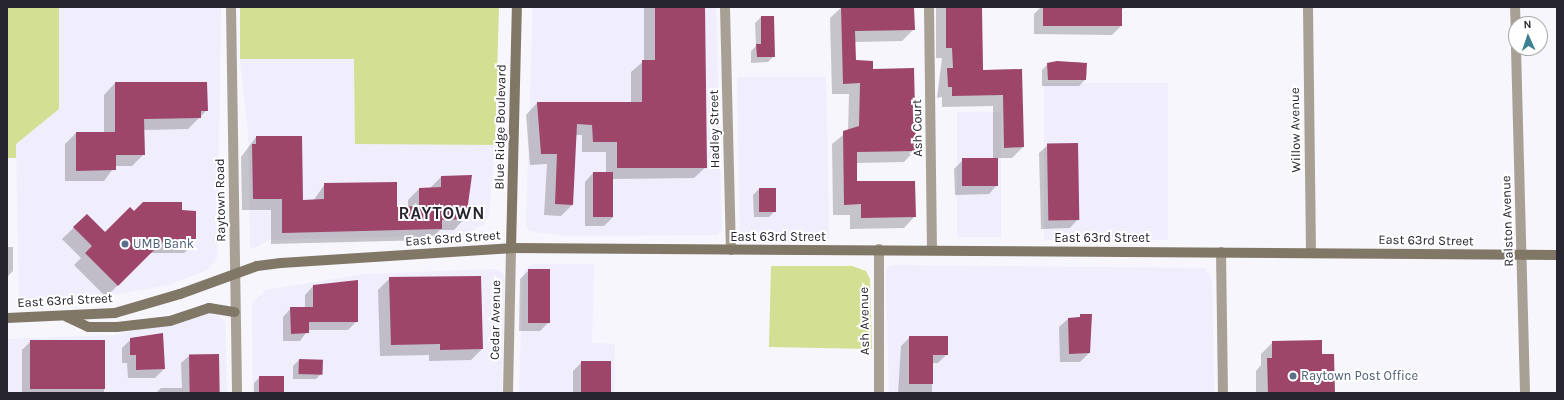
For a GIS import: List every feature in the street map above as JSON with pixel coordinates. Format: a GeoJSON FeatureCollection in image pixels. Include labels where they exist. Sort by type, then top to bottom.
{"type":"FeatureCollection","features":[{"type":"Feature","properties":{"kind":"street","name":"Raytown Road"},"geometry":{"type":"LineString","coordinates":[[231,7],[237,393]]}},
{"type":"Feature","properties":{"kind":"street","name":"Blue Ridge Boulevard"},"geometry":{"type":"LineString","coordinates":[[511,248],[517,7]]}},
{"type":"Feature","properties":{"kind":"street","name":"Hadley Street"},"geometry":{"type":"LineString","coordinates":[[725,7],[731,250]]}},
{"type":"Feature","properties":{"kind":"street","name":"Ash Court"},"geometry":{"type":"LineString","coordinates":[[929,7],[932,250]]}},
{"type":"Feature","properties":{"kind":"street","name":"Willow Avenue"},"geometry":{"type":"LineString","coordinates":[[1308,7],[1311,253]]}},
{"type":"Feature","properties":{"kind":"street","name":"Ralston Avenue"},"geometry":{"type":"LineString","coordinates":[[1516,56],[1525,393]]}},
{"type":"Feature","properties":{"kind":"street","name":"East 63rd Street"},"geometry":{"type":"LineString","coordinates":[[7,318],[115,313],[180,294],[257,266],[318,259],[511,248],[731,250],[879,249],[1557,255]]}},
{"type":"Feature","properties":{"kind":"street","name":"Cedar Avenue"},"geometry":{"type":"LineString","coordinates":[[508,393],[511,248]]}},
{"type":"Feature","properties":{"kind":"street","name":"Ash Avenue"},"geometry":{"type":"LineString","coordinates":[[879,249],[879,393]]}},
{"type":"Feature","properties":{"kind":"street"},"geometry":{"type":"LineString","coordinates":[[1221,252],[1223,393]]}},
{"type":"Feature","properties":{"kind":"street"},"geometry":{"type":"LineString","coordinates":[[65,316],[88,327],[117,327],[170,321],[209,308],[235,312]]}},
{"type":"Feature","properties":{"kind":"shaded area"},"geometry":{"type":"Polygon","coordinates":[[[59,7],[221,7],[217,258],[207,270],[168,285],[112,295],[19,299],[16,144],[59,109],[59,7]]]}},
{"type":"Feature","properties":{"kind":"shaded area"},"geometry":{"type":"Polygon","coordinates":[[[533,7],[716,7],[722,228],[718,235],[566,236],[529,231],[526,224],[533,7]]]}},
{"type":"Feature","properties":{"kind":"shaded area"},"geometry":{"type":"Polygon","coordinates":[[[240,59],[355,59],[356,144],[495,145],[489,215],[484,224],[465,235],[269,240],[255,248],[250,247],[248,131],[240,59]]]}},
{"type":"Feature","properties":{"kind":"shaded area"},"geometry":{"type":"Polygon","coordinates":[[[737,77],[826,77],[829,239],[745,238],[740,232],[737,77]]]}},
{"type":"Feature","properties":{"kind":"shaded area"},"geometry":{"type":"Polygon","coordinates":[[[1044,83],[1168,83],[1168,240],[1044,240],[1044,83]]]}},
{"type":"Feature","properties":{"kind":"shaded area"},"geometry":{"type":"Polygon","coordinates":[[[957,112],[1001,112],[1001,237],[957,237],[957,112]]]}},
{"type":"Feature","properties":{"kind":"shaded area"},"geometry":{"type":"Polygon","coordinates":[[[533,264],[594,264],[592,343],[615,344],[614,393],[519,393],[523,271],[533,264]]]}},
{"type":"Feature","properties":{"kind":"shaded area"},"geometry":{"type":"Polygon","coordinates":[[[895,265],[1205,268],[1212,280],[1214,393],[889,393],[886,273],[888,267],[895,265]]]}},
{"type":"Feature","properties":{"kind":"shaded area"},"geometry":{"type":"Polygon","coordinates":[[[496,269],[502,272],[505,279],[502,393],[253,393],[252,303],[266,290],[365,274],[496,269]]]}},
{"type":"Feature","properties":{"kind":"shaded area"},"geometry":{"type":"Polygon","coordinates":[[[209,313],[219,316],[225,323],[227,393],[7,393],[7,339],[115,335],[209,313]]]}},
{"type":"Feature","properties":{"kind":"green space"},"geometry":{"type":"Polygon","coordinates":[[[7,7],[59,7],[59,109],[16,144],[16,158],[7,158],[7,7]]]}},
{"type":"Feature","properties":{"kind":"green space"},"geometry":{"type":"Polygon","coordinates":[[[240,7],[499,7],[495,145],[355,144],[354,59],[240,59],[240,7]]]}},
{"type":"Feature","properties":{"kind":"green space"},"geometry":{"type":"Polygon","coordinates":[[[771,266],[852,266],[866,271],[870,279],[872,349],[769,347],[771,266]]]}},
{"type":"Feature","properties":{"kind":"building"},"geometry":{"type":"Polygon","coordinates":[[[655,7],[705,7],[707,168],[617,168],[617,142],[593,142],[592,125],[577,124],[573,205],[555,204],[557,154],[541,154],[537,102],[642,102],[642,60],[655,60],[655,7]]]}},
{"type":"Feature","properties":{"kind":"building"},"geometry":{"type":"Polygon","coordinates":[[[841,7],[914,7],[915,30],[855,31],[856,60],[873,61],[873,69],[914,68],[916,151],[857,152],[857,181],[915,181],[916,217],[861,218],[861,204],[844,205],[843,131],[859,126],[860,83],[843,84],[841,7]]]}},
{"type":"Feature","properties":{"kind":"building"},"geometry":{"type":"Polygon","coordinates":[[[946,7],[982,7],[983,70],[1022,69],[1024,147],[1004,148],[1003,95],[952,96],[952,87],[948,87],[947,68],[953,68],[952,48],[946,48],[946,7]]]}},
{"type":"Feature","properties":{"kind":"building"},"geometry":{"type":"Polygon","coordinates":[[[1043,7],[1122,7],[1122,26],[1043,26],[1043,7]]]}},
{"type":"Feature","properties":{"kind":"building"},"geometry":{"type":"Polygon","coordinates":[[[761,16],[774,16],[775,57],[757,57],[756,44],[761,44],[761,16]]]}},
{"type":"Feature","properties":{"kind":"building"},"geometry":{"type":"Polygon","coordinates":[[[1057,61],[1087,63],[1086,80],[1048,80],[1047,63],[1057,61]]]}},
{"type":"Feature","properties":{"kind":"building"},"geometry":{"type":"Polygon","coordinates":[[[115,82],[207,82],[208,111],[201,111],[201,118],[144,119],[145,155],[116,155],[116,170],[76,171],[76,132],[115,132],[115,82]]]}},
{"type":"Feature","properties":{"kind":"building"},"geometry":{"type":"Polygon","coordinates":[[[256,136],[302,136],[303,200],[324,199],[324,183],[397,182],[397,207],[419,206],[419,188],[441,187],[441,176],[472,175],[466,219],[442,220],[442,229],[282,233],[282,199],[253,199],[252,144],[256,144],[256,136]]]}},
{"type":"Feature","properties":{"kind":"building"},"geometry":{"type":"Polygon","coordinates":[[[1078,143],[1079,220],[1048,221],[1047,144],[1078,143]]]}},
{"type":"Feature","properties":{"kind":"building"},"geometry":{"type":"Polygon","coordinates":[[[962,158],[998,158],[998,186],[962,186],[962,158]]]}},
{"type":"Feature","properties":{"kind":"building"},"geometry":{"type":"Polygon","coordinates":[[[593,172],[613,172],[613,217],[593,217],[593,172]]]}},
{"type":"Feature","properties":{"kind":"building"},"geometry":{"type":"Polygon","coordinates":[[[759,188],[776,188],[776,212],[759,212],[759,188]]]}},
{"type":"Feature","properties":{"kind":"building","name":"UMB Bank"},"geometry":{"type":"Polygon","coordinates":[[[143,202],[182,202],[182,210],[196,211],[196,242],[162,242],[118,286],[85,253],[92,246],[73,227],[87,214],[105,232],[130,207],[134,211],[143,202]]]}},
{"type":"Feature","properties":{"kind":"building"},"geometry":{"type":"Polygon","coordinates":[[[528,269],[550,269],[550,323],[528,323],[528,269]]]}},
{"type":"Feature","properties":{"kind":"building"},"geometry":{"type":"Polygon","coordinates":[[[481,276],[483,349],[440,350],[440,344],[391,345],[389,277],[481,276]]]}},
{"type":"Feature","properties":{"kind":"building"},"geometry":{"type":"Polygon","coordinates":[[[358,280],[358,322],[309,322],[309,333],[291,334],[290,307],[313,307],[313,285],[358,280]]]}},
{"type":"Feature","properties":{"kind":"building"},"geometry":{"type":"Polygon","coordinates":[[[1080,314],[1092,314],[1090,353],[1069,354],[1068,318],[1080,317],[1080,314]]]}},
{"type":"Feature","properties":{"kind":"building"},"geometry":{"type":"Polygon","coordinates":[[[163,333],[165,369],[136,370],[136,355],[130,355],[130,338],[163,333]]]}},
{"type":"Feature","properties":{"kind":"building"},"geometry":{"type":"Polygon","coordinates":[[[909,336],[948,336],[948,355],[933,355],[933,384],[909,384],[909,336]]]}},
{"type":"Feature","properties":{"kind":"building"},"geometry":{"type":"Polygon","coordinates":[[[30,340],[105,340],[105,389],[30,389],[30,340]]]}},
{"type":"Feature","properties":{"kind":"building"},"geometry":{"type":"Polygon","coordinates":[[[1322,340],[1322,354],[1334,354],[1335,393],[1268,393],[1267,358],[1272,358],[1272,341],[1322,340]]]}},
{"type":"Feature","properties":{"kind":"building"},"geometry":{"type":"Polygon","coordinates":[[[219,354],[220,393],[190,393],[189,355],[219,354]]]}},
{"type":"Feature","properties":{"kind":"building"},"geometry":{"type":"Polygon","coordinates":[[[299,359],[323,360],[322,375],[298,374],[299,359]]]}},
{"type":"Feature","properties":{"kind":"building"},"geometry":{"type":"Polygon","coordinates":[[[581,361],[611,361],[611,393],[581,393],[581,361]]]}},
{"type":"Feature","properties":{"kind":"building"},"geometry":{"type":"Polygon","coordinates":[[[259,376],[284,376],[284,393],[259,393],[259,376]]]}},
{"type":"Feature","properties":{"kind":"place","name":"UMB Bank"},"geometry":{"type":"Point","coordinates":[125,244]}},
{"type":"Feature","properties":{"kind":"place","name":"Raytown Post Office"},"geometry":{"type":"Point","coordinates":[1293,376]}},
{"type":"Feature","properties":{"kind":"district","name":"RAYTOWN"},"geometry":{"type":"Point","coordinates":[442,214]}}]}
